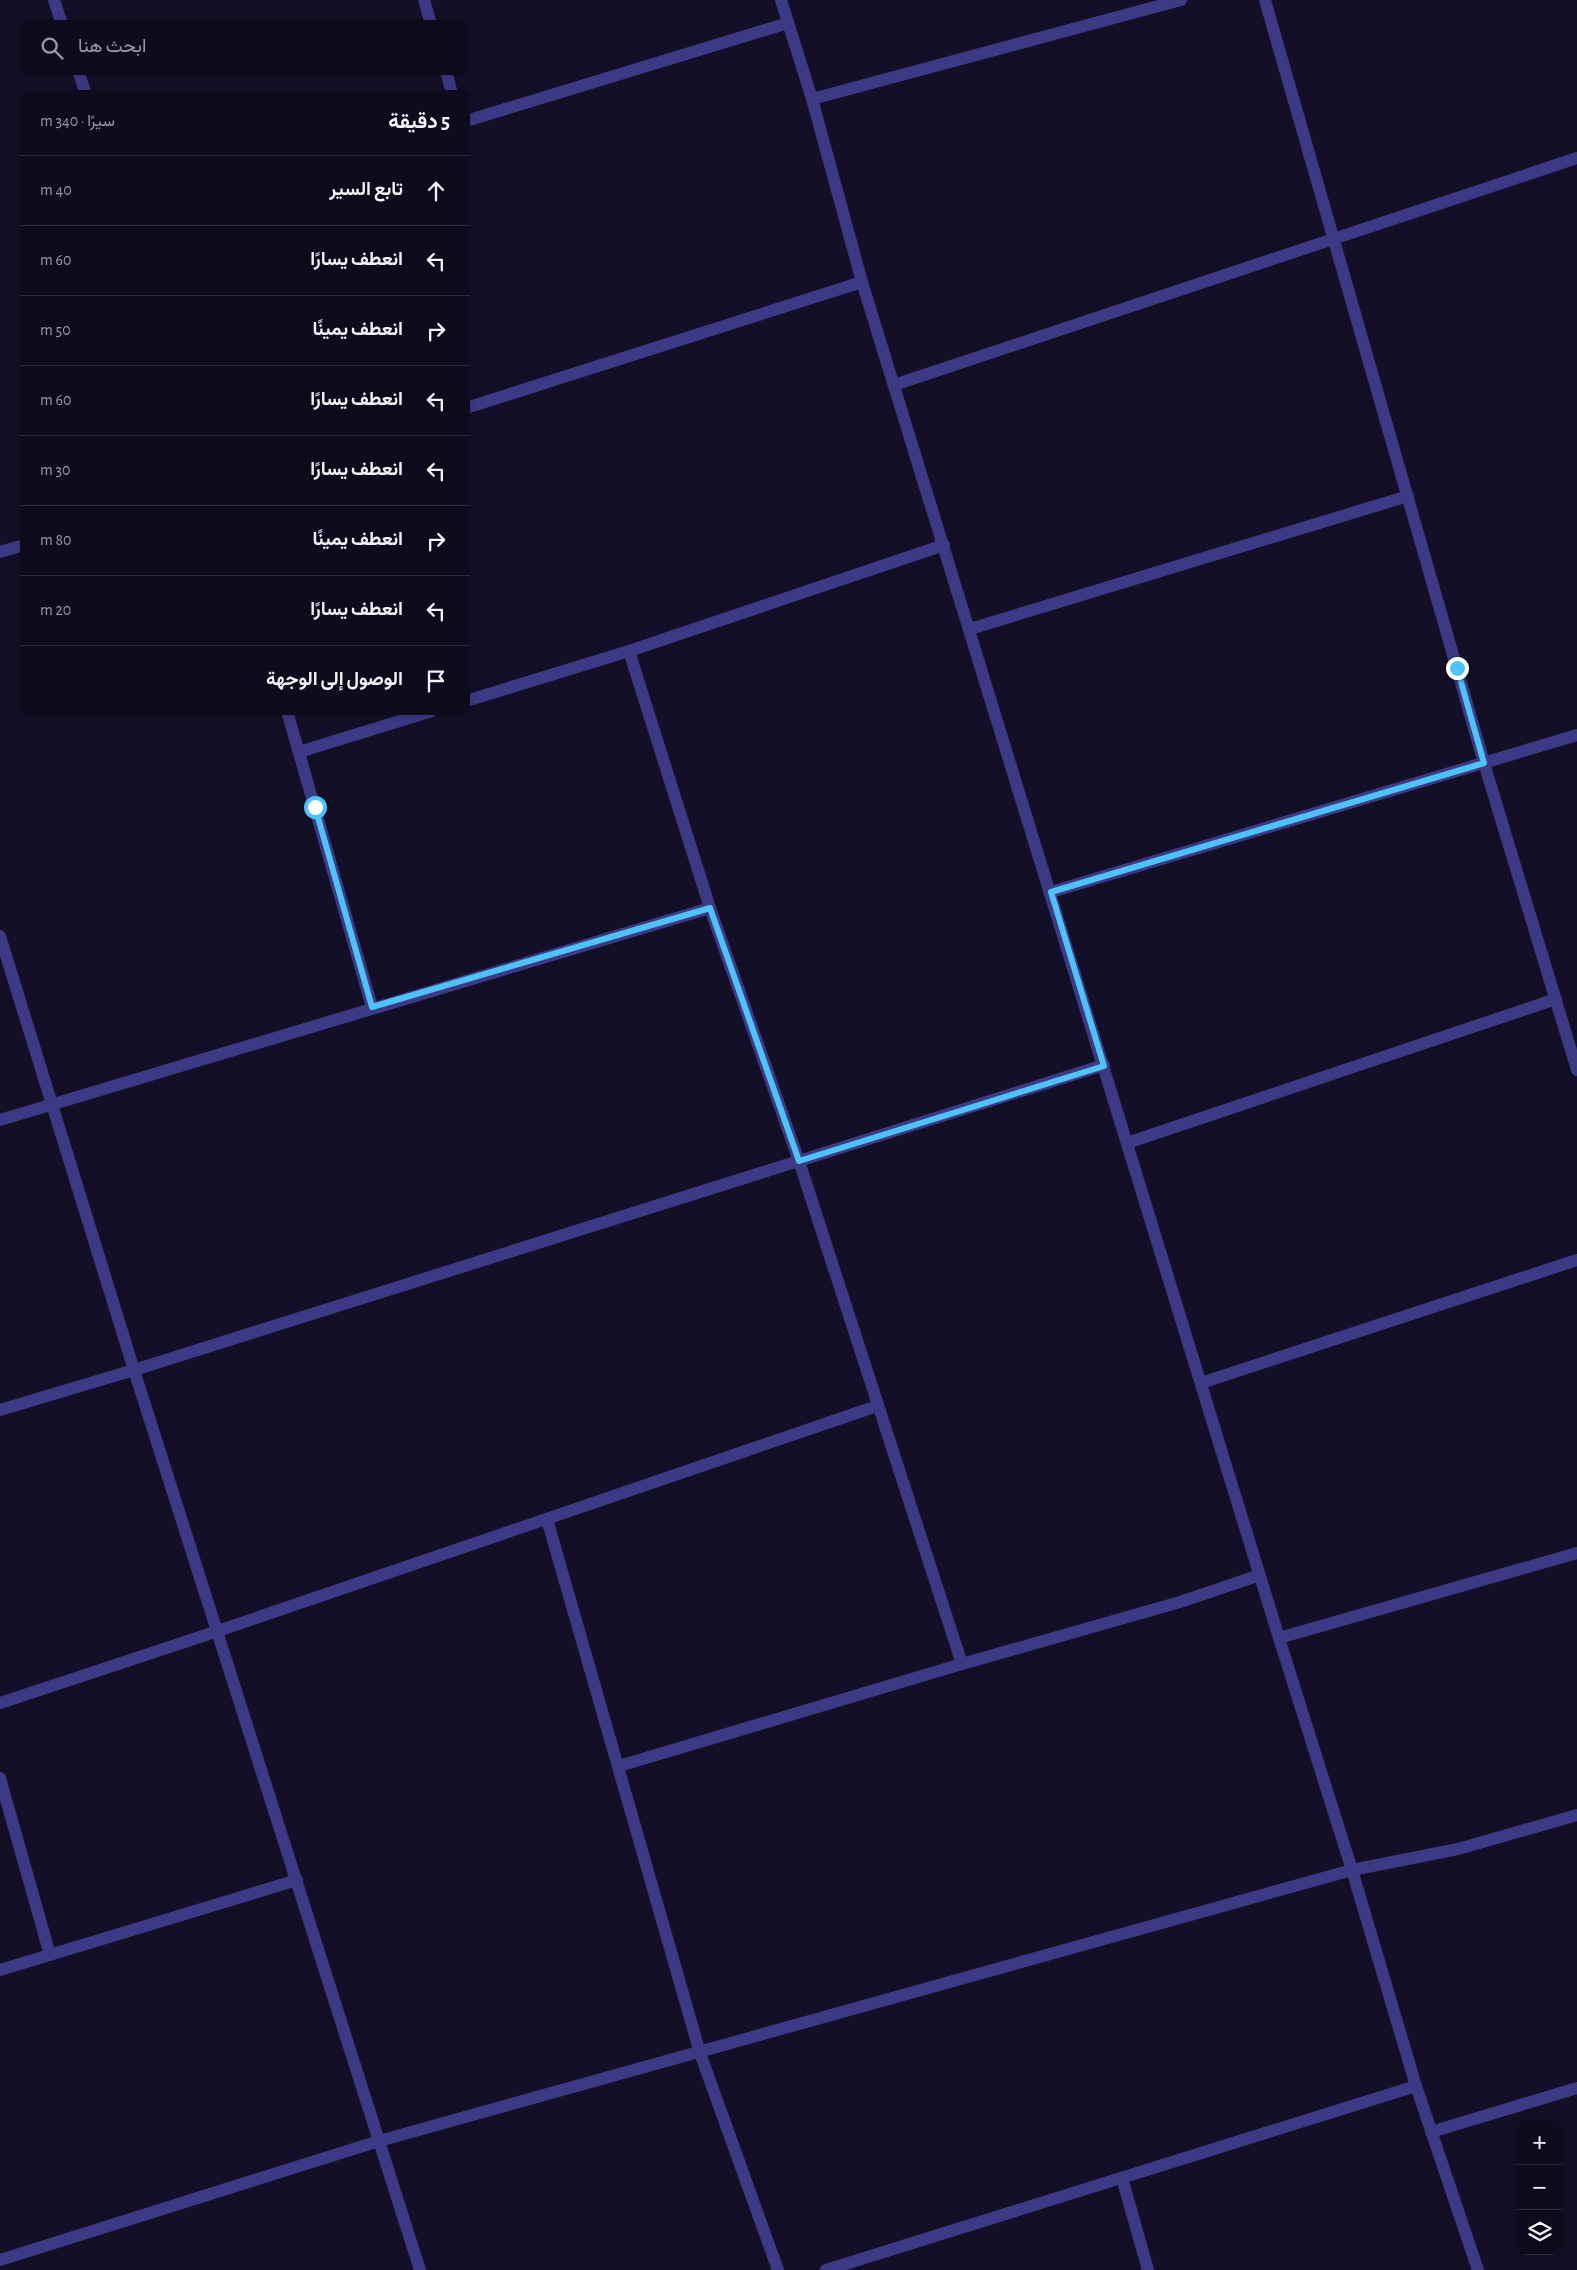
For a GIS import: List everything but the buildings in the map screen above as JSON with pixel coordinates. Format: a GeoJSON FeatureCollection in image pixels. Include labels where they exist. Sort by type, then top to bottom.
{"type":"FeatureCollection","features":[{"type":"Feature","properties":{"kind":"street"},"geometry":{"type":"LineString","coordinates":[[54,0],[61,20]]}},
{"type":"Feature","properties":{"kind":"street"},"geometry":{"type":"LineString","coordinates":[[424,0],[431,20]]}},
{"type":"Feature","properties":{"kind":"street"},"geometry":{"type":"LineString","coordinates":[[781,0],[812,99],[862,282],[1352,1870],[1416,2086],[1478,2270]]}},
{"type":"Feature","properties":{"kind":"street"},"geometry":{"type":"LineString","coordinates":[[812,99],[1181,0]]}},
{"type":"Feature","properties":{"kind":"street"},"geometry":{"type":"LineString","coordinates":[[1265,0],[1484,763],[1577,1070]]}},
{"type":"Feature","properties":{"kind":"street"},"geometry":{"type":"LineString","coordinates":[[470,120],[788,23]]}},
{"type":"Feature","properties":{"kind":"street"},"geometry":{"type":"LineString","coordinates":[[79,75],[85,90]]}},
{"type":"Feature","properties":{"kind":"street"},"geometry":{"type":"LineString","coordinates":[[447,75],[451,90]]}},
{"type":"Feature","properties":{"kind":"street"},"geometry":{"type":"LineString","coordinates":[[894,385],[1577,158]]}},
{"type":"Feature","properties":{"kind":"street"},"geometry":{"type":"LineString","coordinates":[[470,407],[862,282]]}},
{"type":"Feature","properties":{"kind":"street"},"geometry":{"type":"LineString","coordinates":[[970,629],[1408,496]]}},
{"type":"Feature","properties":{"kind":"street"},"geometry":{"type":"LineString","coordinates":[[470,700],[629,651],[944,545]]}},
{"type":"Feature","properties":{"kind":"street"},"geometry":{"type":"LineString","coordinates":[[0,552],[20,546]]}},
{"type":"Feature","properties":{"kind":"street"},"geometry":{"type":"LineString","coordinates":[[629,651],[710,908],[799,1161],[962,1664]]}},
{"type":"Feature","properties":{"kind":"street"},"geometry":{"type":"LineString","coordinates":[[288,715],[372,1007]]}},
{"type":"Feature","properties":{"kind":"street"},"geometry":{"type":"LineString","coordinates":[[299,752],[419,715]]}},
{"type":"Feature","properties":{"kind":"street"},"geometry":{"type":"LineString","coordinates":[[1051,892],[1577,735]]}},
{"type":"Feature","properties":{"kind":"street"},"geometry":{"type":"LineString","coordinates":[[0,1120],[372,1007],[710,908]]}},
{"type":"Feature","properties":{"kind":"street"},"geometry":{"type":"LineString","coordinates":[[0,936],[134,1370],[298,1880],[420,2270]]}},
{"type":"Feature","properties":{"kind":"street"},"geometry":{"type":"LineString","coordinates":[[1128,1143],[1556,999]]}},
{"type":"Feature","properties":{"kind":"street"},"geometry":{"type":"LineString","coordinates":[[0,1410],[134,1370],[1104,1066]]}},
{"type":"Feature","properties":{"kind":"street"},"geometry":{"type":"LineString","coordinates":[[1201,1383],[1577,1260]]}},
{"type":"Feature","properties":{"kind":"street"},"geometry":{"type":"LineString","coordinates":[[0,1703],[218,1631],[877,1406]]}},
{"type":"Feature","properties":{"kind":"street"},"geometry":{"type":"LineString","coordinates":[[547,1519],[700,2053],[778,2270]]}},
{"type":"Feature","properties":{"kind":"street"},"geometry":{"type":"LineString","coordinates":[[1279,1638],[1577,1553]]}},
{"type":"Feature","properties":{"kind":"street"},"geometry":{"type":"LineString","coordinates":[[619,1766],[962,1664],[1180,1602],[1260,1575]]}},
{"type":"Feature","properties":{"kind":"street"},"geometry":{"type":"LineString","coordinates":[[0,1778],[50,1955]]}},
{"type":"Feature","properties":{"kind":"street"},"geometry":{"type":"LineString","coordinates":[[0,2260],[379,2141],[1352,1870],[1458,1850],[1577,1815]]}},
{"type":"Feature","properties":{"kind":"street"},"geometry":{"type":"LineString","coordinates":[[0,1970],[298,1880]]}},
{"type":"Feature","properties":{"kind":"street"},"geometry":{"type":"LineString","coordinates":[[826,2270],[1416,2086]]}},
{"type":"Feature","properties":{"kind":"street"},"geometry":{"type":"LineString","coordinates":[[1431,2132],[1577,2088]]}},
{"type":"Feature","properties":{"kind":"street"},"geometry":{"type":"LineString","coordinates":[[1122,2178],[1148,2270]]}},
{"type":"Feature","properties":{"kind":"route"},"geometry":{"type":"LineString","coordinates":[[315,807],[372,1007],[710,908],[799,1161],[1104,1066],[1051,892],[1484,763],[1457,668]]}}]}
